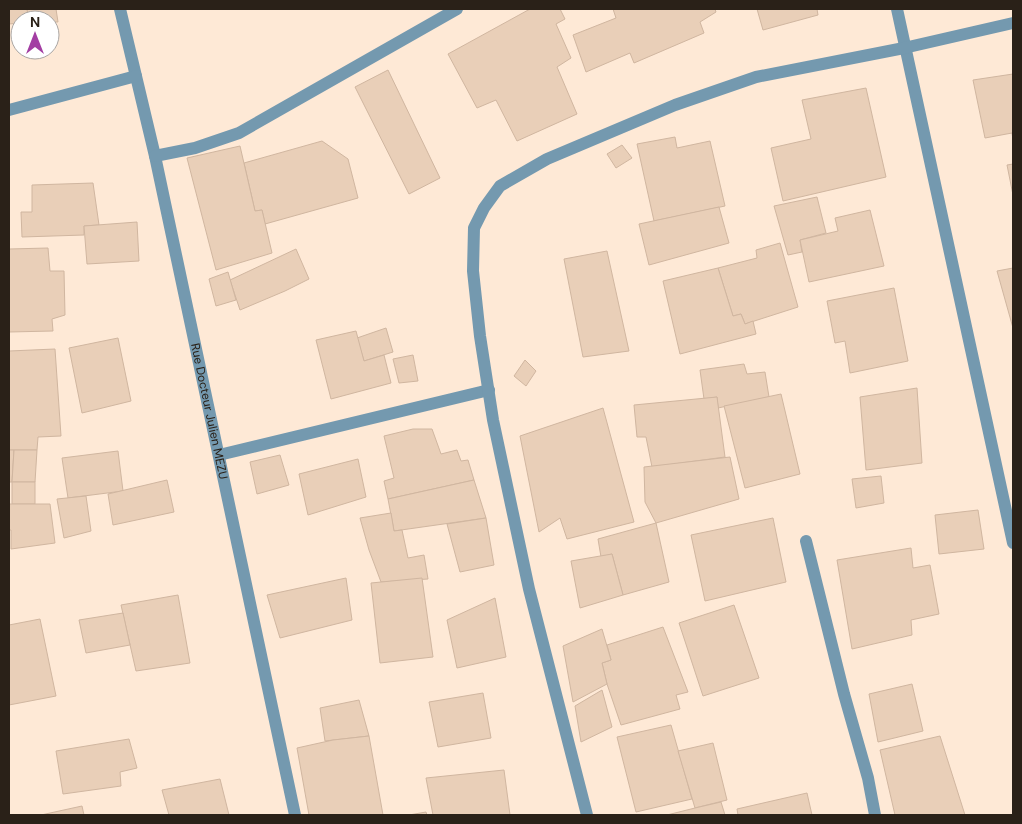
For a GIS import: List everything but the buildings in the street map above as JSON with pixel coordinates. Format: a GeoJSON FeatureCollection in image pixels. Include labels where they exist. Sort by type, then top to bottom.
{"type":"FeatureCollection","features":[{"type":"Feature","properties":{"kind":"street","name":"Rue Docteur Julien MEZU"},"geometry":{"type":"LineString","coordinates":[[120,9],[155,156],[295,815]]}},
{"type":"Feature","properties":{"kind":"street"},"geometry":{"type":"LineString","coordinates":[[155,156],[195,148],[239,133],[457,9]]}},
{"type":"Feature","properties":{"kind":"street"},"geometry":{"type":"LineString","coordinates":[[897,9],[1013,543]]}},
{"type":"Feature","properties":{"kind":"street"},"geometry":{"type":"LineString","coordinates":[[587,815],[530,589],[493,420],[480,336],[473,271],[474,228],[484,208],[500,186],[547,160],[675,105],[756,76],[904,48],[1013,23]]}},
{"type":"Feature","properties":{"kind":"street"},"geometry":{"type":"LineString","coordinates":[[9,110],[136,76]]}},
{"type":"Feature","properties":{"kind":"street"},"geometry":{"type":"LineString","coordinates":[[218,455],[488,390]]}},
{"type":"Feature","properties":{"kind":"street"},"geometry":{"type":"LineString","coordinates":[[806,541],[844,694],[868,778],[875,815]]}}]}
